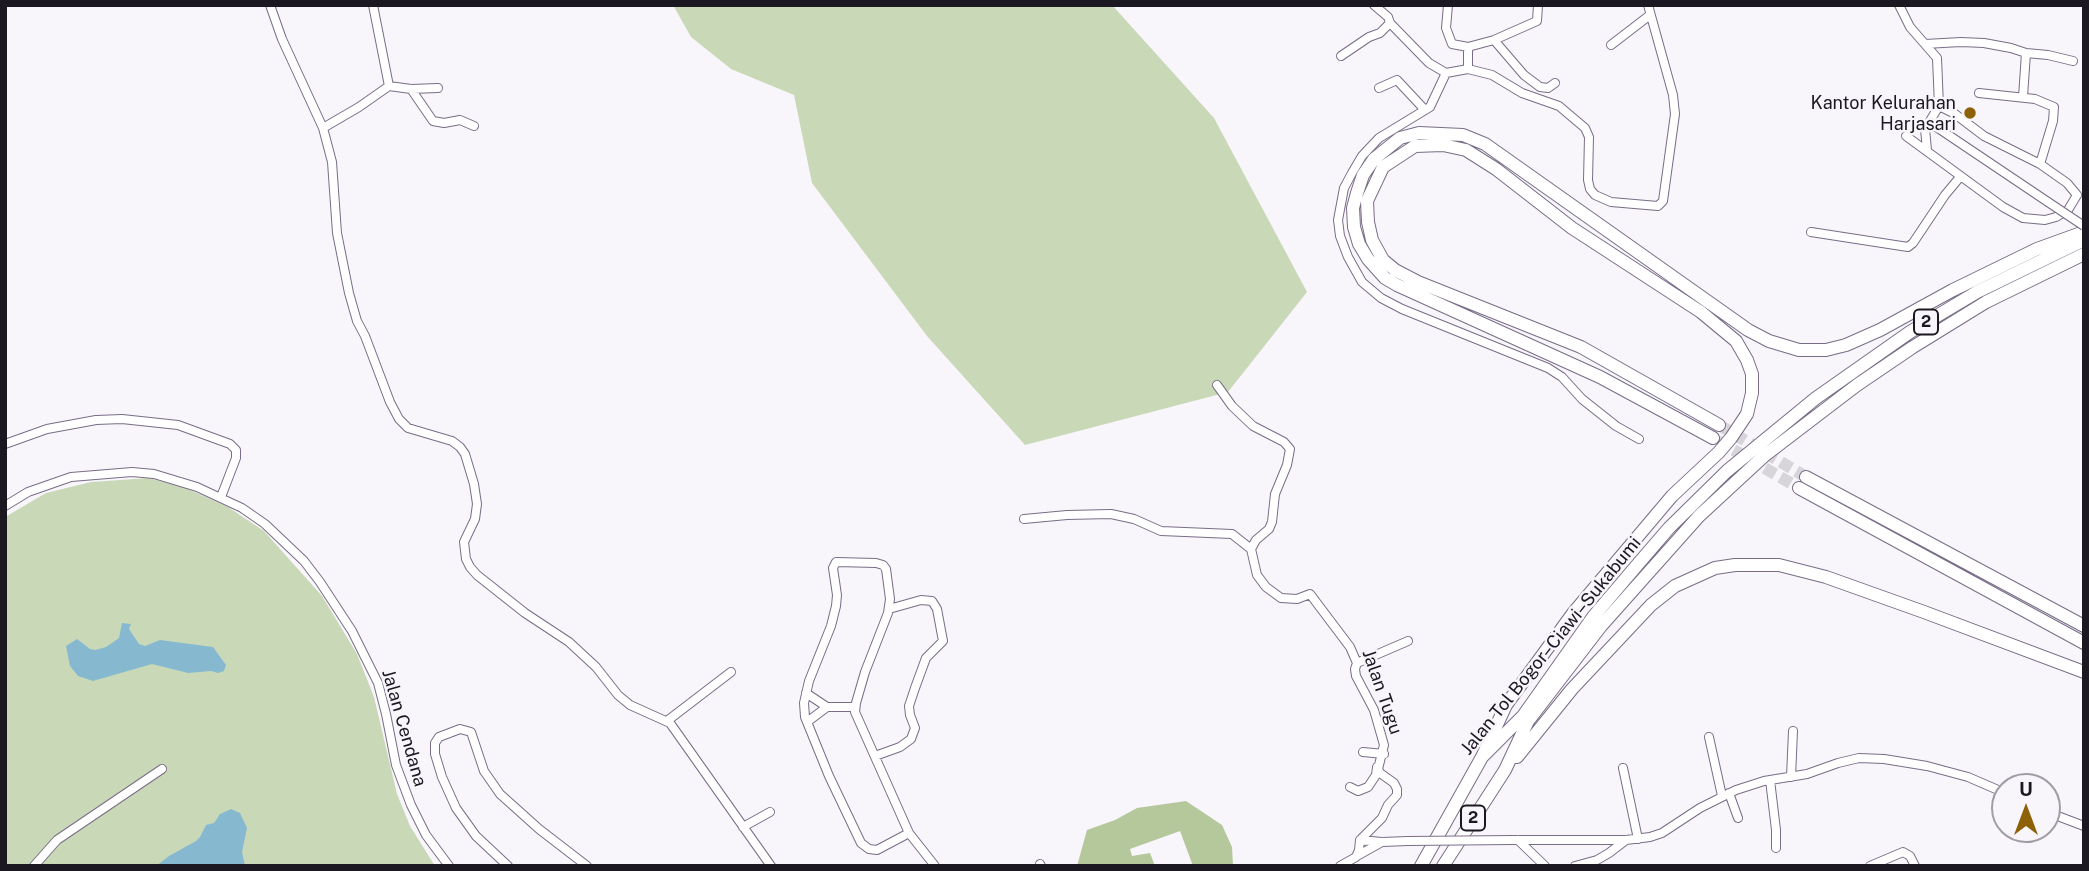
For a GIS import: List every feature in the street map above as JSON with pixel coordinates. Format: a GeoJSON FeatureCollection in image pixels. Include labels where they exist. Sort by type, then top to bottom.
{"type":"FeatureCollection","features":[{"type":"Feature","properties":{"kind":"highway"},"geometry":{"type":"LineString","coordinates":[[1713,438],[1600,377],[1385,278],[1368,259],[1359,244],[1354,227],[1353,208],[1357,192],[1363,175],[1374,159],[1400,138],[1419,133],[1463,135],[1485,144],[1748,330],[1769,341],[1799,349],[1826,349],[1846,345],[2037,249],[2084,232]]}},
{"type":"Feature","properties":{"kind":"highway"},"geometry":{"type":"LineString","coordinates":[[1482,757],[1506,705],[1574,612],[1672,496],[1731,438],[1746,414],[1752,393],[1752,374],[1736,341],[1701,312],[1572,228],[1496,169],[1466,150],[1443,145],[1415,146],[1383,167],[1367,201],[1368,222],[1371,240],[1382,260],[1395,270],[1581,348],[1719,425]]}},
{"type":"Feature","properties":{"kind":"highway","name":"Jalan Tol Bogor–Ciawi–Sukabumi"},"geometry":{"type":"LineString","coordinates":[[1421,866],[1482,757],[1523,716],[1597,622],[1762,440],[1851,372],[1910,332],[1977,292],[2084,240]]}},
{"type":"Feature","properties":{"kind":"highway","name":"Jalan Tol Bogor–Ciawi–Sukabumi"},"geometry":{"type":"LineString","coordinates":[[1694,512],[1868,377],[1986,302],[2084,254]]}},
{"type":"Feature","properties":{"kind":"highway"},"geometry":{"type":"LineString","coordinates":[[2084,626],[1803,483],[2084,643]]}},
{"type":"Feature","properties":{"kind":"highway"},"geometry":{"type":"LineString","coordinates":[[1505,770],[1572,690],[1651,605],[1675,586],[1715,568],[1751,564],[1779,565],[1826,577],[2084,672]]}},
{"type":"Feature","properties":{"kind":"highway","name":"Jalan Tol Bogor–Ciawi–Sukabumi"},"geometry":{"type":"LineString","coordinates":[[1443,866],[1505,770],[1528,721],[1597,622]]}},
{"type":"Feature","properties":{"kind":"street"},"geometry":{"type":"LineString","coordinates":[[270,5],[323,128],[332,162],[337,233],[349,293],[357,321],[390,402],[399,419],[408,428],[452,441],[465,454],[477,504],[475,519],[464,542],[470,567],[525,613],[569,642],[630,705],[667,721],[771,866]]}},
{"type":"Feature","properties":{"kind":"street"},"geometry":{"type":"LineString","coordinates":[[373,5],[389,86]]}},
{"type":"Feature","properties":{"kind":"street"},"geometry":{"type":"LineString","coordinates":[[1374,5],[1429,63],[1446,74]]}},
{"type":"Feature","properties":{"kind":"street"},"geometry":{"type":"LineString","coordinates":[[1448,5],[1446,28],[1452,44],[1468,47],[1494,40],[1537,21],[1538,5]]}},
{"type":"Feature","properties":{"kind":"street"},"geometry":{"type":"LineString","coordinates":[[1639,439],[1616,426],[1582,400],[1562,377],[1548,368],[1381,298],[1362,282],[1348,257],[1340,236],[1338,220],[1344,188],[1362,156],[1379,138],[1430,107],[1446,74],[1468,69],[1492,75],[1522,93],[1559,106],[1585,128],[1589,136],[1588,180],[1595,195],[1611,202],[1658,206],[1663,201],[1675,114],[1670,85],[1648,5]]}},
{"type":"Feature","properties":{"kind":"street"},"geometry":{"type":"LineString","coordinates":[[1899,5],[1910,27],[1937,58],[1939,106],[1925,130],[1927,150]]}},
{"type":"Feature","properties":{"kind":"street"},"geometry":{"type":"LineString","coordinates":[[1611,45],[1650,15]]}},
{"type":"Feature","properties":{"kind":"street"},"geometry":{"type":"LineString","coordinates":[[1341,56],[1382,31],[1390,23]]}},
{"type":"Feature","properties":{"kind":"street"},"geometry":{"type":"LineString","coordinates":[[1494,40],[1524,75],[1540,87],[1548,88],[1555,83]]}},
{"type":"Feature","properties":{"kind":"street"},"geometry":{"type":"LineString","coordinates":[[1924,44],[1973,42],[2073,61]]}},
{"type":"Feature","properties":{"kind":"street"},"geometry":{"type":"LineString","coordinates":[[1468,47],[1468,69]]}},
{"type":"Feature","properties":{"kind":"street"},"geometry":{"type":"LineString","coordinates":[[2023,97],[2025,53]]}},
{"type":"Feature","properties":{"kind":"street"},"geometry":{"type":"LineString","coordinates":[[1379,88],[1397,80],[1426,110]]}},
{"type":"Feature","properties":{"kind":"street"},"geometry":{"type":"LineString","coordinates":[[323,128],[389,86],[411,89],[438,88]]}},
{"type":"Feature","properties":{"kind":"street"},"geometry":{"type":"LineString","coordinates":[[411,89],[433,121],[444,123],[460,120],[474,126]]}},
{"type":"Feature","properties":{"kind":"street"},"geometry":{"type":"LineString","coordinates":[[1979,93],[2042,101],[2055,109],[2040,164]]}},
{"type":"Feature","properties":{"kind":"street"},"geometry":{"type":"LineString","coordinates":[[1906,136],[2017,216],[2033,220],[2056,217],[2068,210],[2080,196],[2040,164],[1984,136],[1955,114],[1939,106]]}},
{"type":"Feature","properties":{"kind":"street"},"geometry":{"type":"LineString","coordinates":[[1928,122],[2084,226]]}},
{"type":"Feature","properties":{"kind":"street"},"geometry":{"type":"LineString","coordinates":[[1811,232],[1908,247],[1961,177]]}},
{"type":"Feature","properties":{"kind":"street"},"geometry":{"type":"LineString","coordinates":[[1024,519],[1111,514],[1134,519],[1161,531],[1232,534],[1251,549],[1272,522],[1275,494],[1287,465],[1290,449],[1284,442],[1253,426],[1232,406],[1217,384]]}},
{"type":"Feature","properties":{"kind":"street"},"geometry":{"type":"LineString","coordinates":[[5,444],[47,429],[96,420],[135,420],[178,425],[230,444],[236,450],[236,458],[220,498]]}},
{"type":"Feature","properties":{"kind":"street","name":"Jalan Cendana"},"geometry":{"type":"LineString","coordinates":[[5,506],[28,492],[71,477],[111,472],[154,474],[176,479],[220,498],[265,524],[285,542],[320,582],[342,614],[377,683],[396,765],[411,805],[426,835],[449,866]]}},
{"type":"Feature","properties":{"kind":"street","name":"Jalan Tugu"},"geometry":{"type":"LineString","coordinates":[[1251,549],[1257,575],[1266,587],[1286,599],[1297,599],[1311,594],[1350,647],[1357,663],[1356,676],[1374,709],[1384,754],[1368,787],[1358,791],[1350,786]]}},
{"type":"Feature","properties":{"kind":"street"},"geometry":{"type":"LineString","coordinates":[[909,834],[877,850],[869,849],[861,843],[807,722],[804,707],[806,693],[836,606],[834,564],[844,562],[883,565],[886,570],[889,609],[865,672],[855,712],[909,834],[934,866]]}},
{"type":"Feature","properties":{"kind":"street"},"geometry":{"type":"LineString","coordinates":[[875,756],[900,747],[911,739],[915,728],[909,715],[909,706],[926,658],[943,641],[937,608],[932,601],[922,600],[889,609]]}},
{"type":"Feature","properties":{"kind":"street"},"geometry":{"type":"LineString","coordinates":[[1357,663],[1408,641]]}},
{"type":"Feature","properties":{"kind":"street"},"geometry":{"type":"LineString","coordinates":[[667,721],[731,673]]}},
{"type":"Feature","properties":{"kind":"street"},"geometry":{"type":"LineString","coordinates":[[806,693],[827,708]]}},
{"type":"Feature","properties":{"kind":"street"},"geometry":{"type":"LineString","coordinates":[[807,722],[827,708],[855,707]]}},
{"type":"Feature","properties":{"kind":"street"},"geometry":{"type":"LineString","coordinates":[[508,866],[476,836],[456,808],[435,754],[435,743],[439,737],[460,729],[471,732],[484,771],[500,794],[587,866]]}},
{"type":"Feature","properties":{"kind":"street"},"geometry":{"type":"LineString","coordinates":[[1791,777],[1794,731]]}},
{"type":"Feature","properties":{"kind":"street"},"geometry":{"type":"LineString","coordinates":[[1709,737],[1725,794],[1738,818]]}},
{"type":"Feature","properties":{"kind":"street"},"geometry":{"type":"LineString","coordinates":[[1363,752],[1384,754]]}},
{"type":"Feature","properties":{"kind":"street"},"geometry":{"type":"LineString","coordinates":[[1360,840],[1638,839],[1662,833],[1725,794],[1770,779],[1807,774],[1851,759],[1884,759],[1918,764],[1975,779],[1991,786]]}},
{"type":"Feature","properties":{"kind":"street"},"geometry":{"type":"LineString","coordinates":[[1356,857],[1360,840],[1382,818],[1396,795],[1394,783],[1380,773],[1377,767]]}},
{"type":"Feature","properties":{"kind":"street"},"geometry":{"type":"LineString","coordinates":[[1623,768],[1638,839]]}},
{"type":"Feature","properties":{"kind":"street"},"geometry":{"type":"LineString","coordinates":[[34,866],[57,840],[162,769]]}},
{"type":"Feature","properties":{"kind":"street"},"geometry":{"type":"LineString","coordinates":[[1770,779],[1776,848]]}},
{"type":"Feature","properties":{"kind":"street"},"geometry":{"type":"LineString","coordinates":[[743,827],[770,812]]}},
{"type":"Feature","properties":{"kind":"street"},"geometry":{"type":"LineString","coordinates":[[2061,817],[2084,826]]}},
{"type":"Feature","properties":{"kind":"street"},"geometry":{"type":"LineString","coordinates":[[1516,840],[1545,866]]}},
{"type":"Feature","properties":{"kind":"street"},"geometry":{"type":"LineString","coordinates":[[1575,866],[1597,860],[1626,840]]}},
{"type":"Feature","properties":{"kind":"street"},"geometry":{"type":"LineString","coordinates":[[1340,866],[1382,842]]}},
{"type":"Feature","properties":{"kind":"street"},"geometry":{"type":"LineString","coordinates":[[1870,866],[1903,852],[1910,856],[1915,866]]}},
{"type":"Feature","properties":{"kind":"green space"},"geometry":{"type":"Polygon","coordinates":[[[673,5],[1112,5],[1214,118],[1307,292],[1228,392],[1025,445],[927,336],[812,183],[794,95],[731,69],[691,37],[673,5]]]}},
{"type":"Feature","properties":{"kind":"green space"},"geometry":{"type":"Polygon","coordinates":[[[149,478],[188,489],[228,507],[264,531],[322,596],[357,654],[374,697],[397,794],[410,826],[435,866],[5,866],[5,517],[46,493],[91,482],[149,478]]]}},
{"type":"Feature","properties":{"kind":"green space"},"geometry":{"type":"Polygon","coordinates":[[[1186,801],[1222,825],[1232,847],[1233,866],[1193,866],[1180,831],[1130,849],[1132,856],[1150,853],[1155,866],[1077,866],[1087,830],[1115,820],[1137,808],[1186,801]]]}},
{"type":"Feature","properties":{"kind":"water"},"geometry":{"type":"Polygon","coordinates":[[[122,623],[131,624],[129,629],[139,644],[145,646],[160,640],[213,647],[226,665],[224,671],[188,673],[152,664],[93,681],[78,676],[70,666],[66,646],[77,639],[90,649],[106,647],[119,638],[122,623]]]}},
{"type":"Feature","properties":{"kind":"water"},"geometry":{"type":"Polygon","coordinates":[[[231,809],[240,813],[247,828],[242,852],[245,866],[156,866],[196,841],[206,825],[214,823],[220,814],[231,809]]]}},
{"type":"Feature","properties":{"kind":"tunnel"},"geometry":{"type":"LineString","coordinates":[[1719,425],[1806,477]]}},
{"type":"Feature","properties":{"kind":"tunnel"},"geometry":{"type":"LineString","coordinates":[[1718,441],[1799,488]]}},
{"type":"Feature","properties":{"kind":"place","name":"Kantor Kelurahan Harjasari"},"geometry":{"type":"Point","coordinates":[1970,113]}}]}
